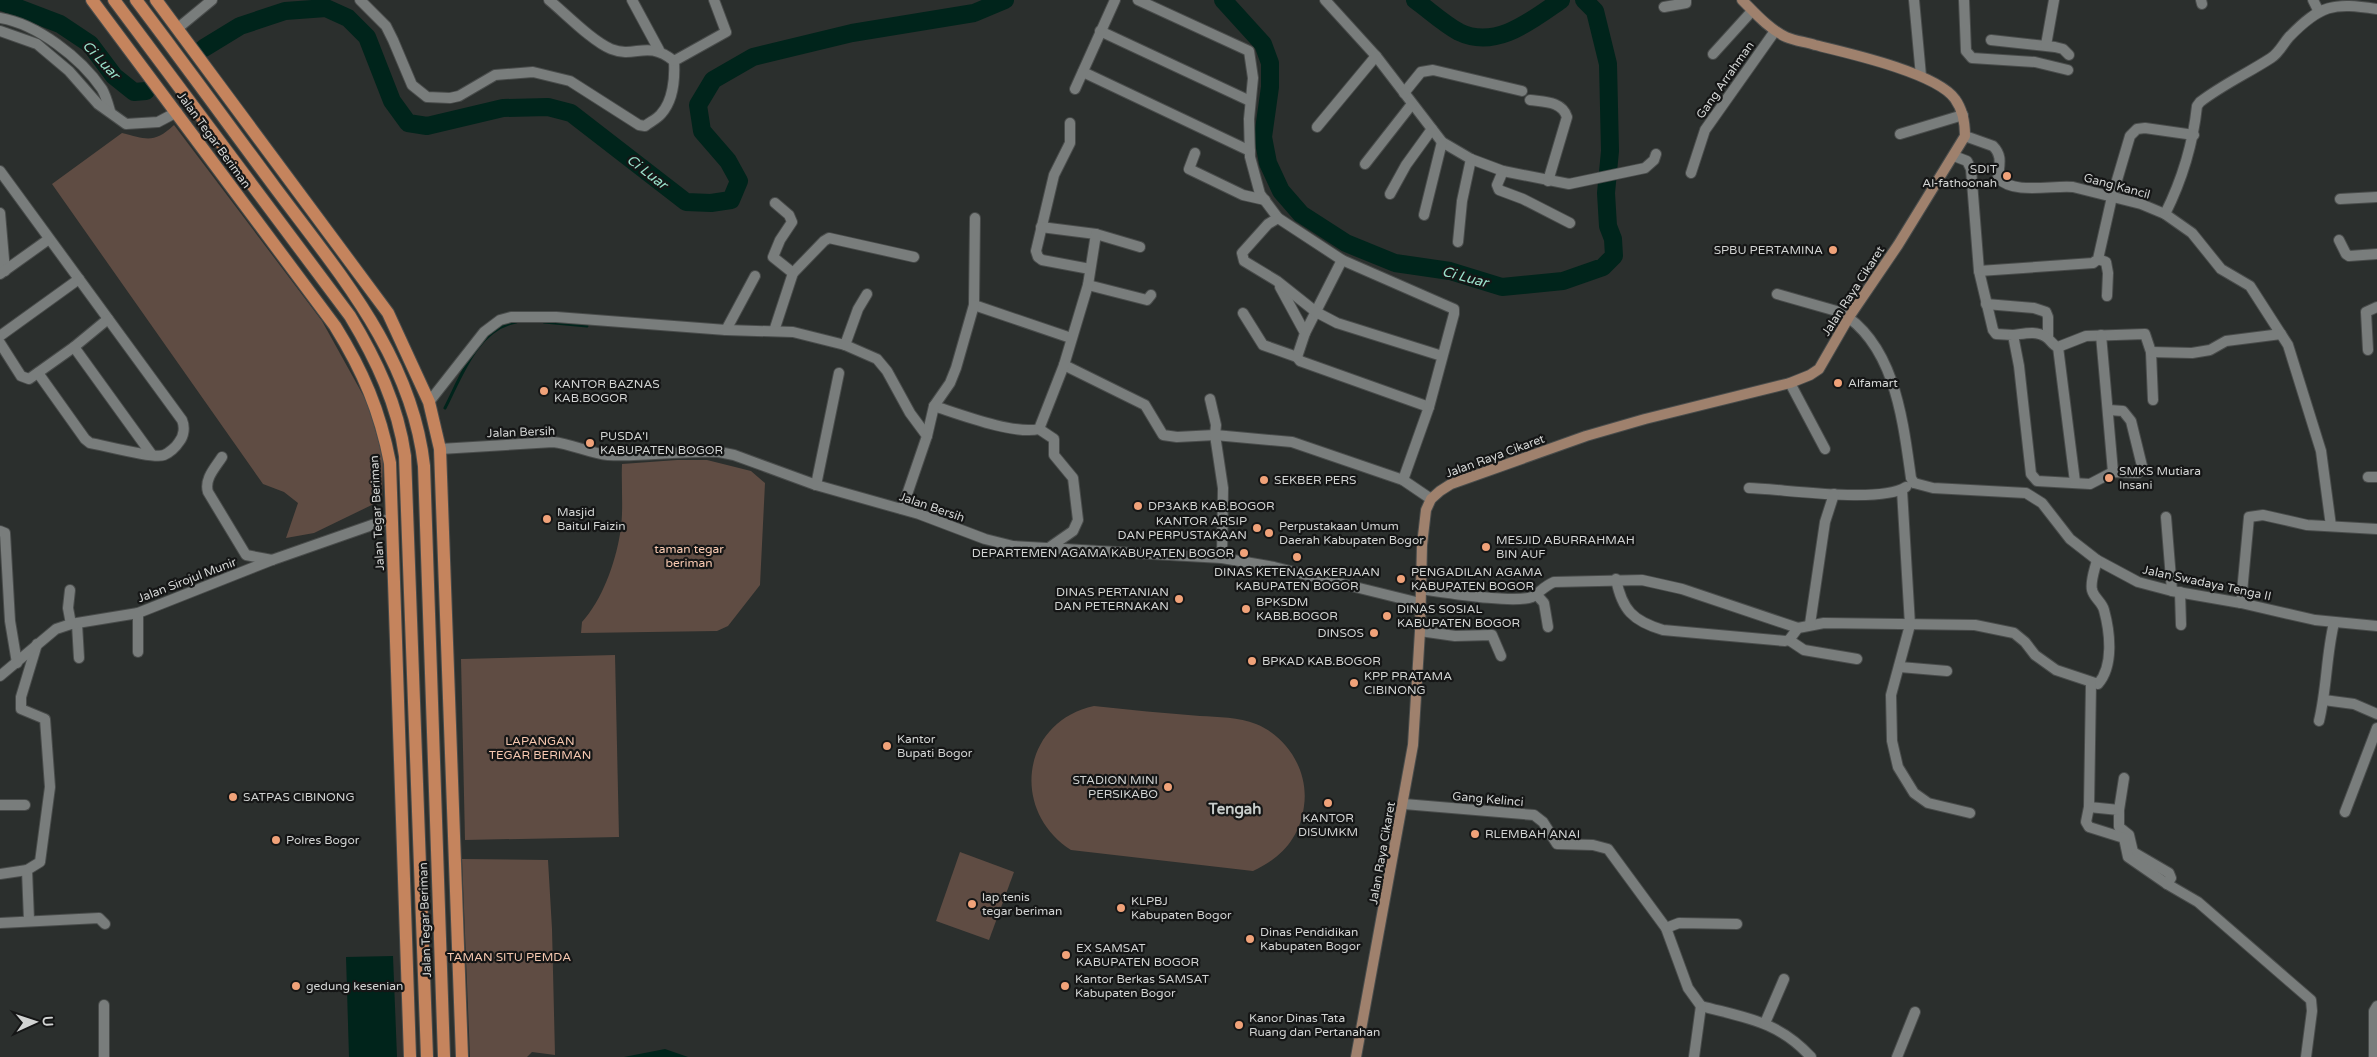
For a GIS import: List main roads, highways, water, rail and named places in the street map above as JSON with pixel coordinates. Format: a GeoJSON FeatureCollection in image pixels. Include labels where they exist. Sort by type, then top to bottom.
{"type":"FeatureCollection","features":[{"type":"Feature","properties":{"kind":"main road","name":"Jalan Tegar Beriman"},"geometry":{"type":"LineString","coordinates":[[92,0],[335,326],[356,360],[372,395],[383,427],[390,463],[410,1057]]}},
{"type":"Feature","properties":{"kind":"main road","name":"Jalan Tegar Beriman"},"geometry":{"type":"LineString","coordinates":[[114,0],[198,115],[350,316],[390,394],[402,432],[405,456],[427,1057]]}},
{"type":"Feature","properties":{"kind":"main road","name":"Jalan Tegar Beriman"},"geometry":{"type":"LineString","coordinates":[[136,0],[354,293],[381,336],[405,388],[418,424],[422,445],[444,1057]]}},
{"type":"Feature","properties":{"kind":"main road"},"geometry":{"type":"LineString","coordinates":[[156,0],[388,313],[429,402],[440,449],[462,1057]]}},
{"type":"Feature","properties":{"kind":"main road","name":"Jalan Raya Cikaret"},"geometry":{"type":"LineString","coordinates":[[1356,1057],[1404,804],[1413,745],[1424,528],[1426,510],[1432,499],[1451,484],[1586,436],[1645,418],[1790,383],[1819,369],[1849,317],[1898,245],[1965,136],[1963,115],[1956,100],[1948,92],[1921,76],[1787,38],[1775,31],[1742,0]]}},
{"type":"Feature","properties":{"kind":"main road"},"geometry":{"type":"LineString","coordinates":[[198,115],[214,104]]}},
{"type":"Feature","properties":{"kind":"main road"},"geometry":{"type":"LineString","coordinates":[[305,228],[329,233]]}},
{"type":"Feature","properties":{"kind":"main road"},"geometry":{"type":"LineString","coordinates":[[289,265],[309,262]]}},
{"type":"Feature","properties":{"kind":"main road"},"geometry":{"type":"LineString","coordinates":[[406,943],[423,942]]}},
{"type":"Feature","properties":{"kind":"main road"},"geometry":{"type":"LineString","coordinates":[[426,1037],[443,1037]]}},
{"type":"Feature","properties":{"kind":"waterway","name":"Ci Luar"},"geometry":{"type":"LineString","coordinates":[[204,48],[240,26],[285,11],[326,8],[348,18],[367,37],[392,101],[408,123],[427,126],[503,108],[548,107],[571,113],[686,202],[711,203],[731,200],[739,181],[728,161],[702,131],[698,105],[713,80],[753,57],[852,33],[974,13],[1005,0]]}},
{"type":"Feature","properties":{"kind":"waterway","name":"Ci Luar"},"geometry":{"type":"LineString","coordinates":[[1223,0],[1263,44],[1270,63],[1270,87],[1263,137],[1268,163],[1281,191],[1301,214],[1346,243],[1395,263],[1450,271],[1502,287],[1563,281],[1603,267],[1614,256],[1613,239],[1608,226],[1606,193],[1610,151],[1608,64],[1595,11],[1584,0]]}},
{"type":"Feature","properties":{"kind":"waterway","name":"Ci Luar"},"geometry":{"type":"LineString","coordinates":[[1415,0],[1459,32],[1473,37],[1500,35],[1513,30],[1526,24],[1561,0]]}},
{"type":"Feature","properties":{"kind":"waterway","name":"Ci Luar"},"geometry":{"type":"LineString","coordinates":[[0,1],[60,24],[90,44],[114,76],[134,92],[146,91]]}},
{"type":"Feature","properties":{"kind":"waterway"},"geometry":{"type":"LineString","coordinates":[[445,408],[464,369],[481,344],[502,326],[516,322]]}},
{"type":"Feature","properties":{"kind":"waterway"},"geometry":{"type":"LineString","coordinates":[[544,322],[587,326]]}},
{"type":"Feature","properties":{"kind":"place","name":"SDIT Al-fathoonah"},"geometry":{"type":"Point","coordinates":[2007,176]}},
{"type":"Feature","properties":{"kind":"place","name":"SPBU PERTAMINA"},"geometry":{"type":"Point","coordinates":[1833,250]}},
{"type":"Feature","properties":{"kind":"place","name":"Alfamart"},"geometry":{"type":"Point","coordinates":[1838,383]}},
{"type":"Feature","properties":{"kind":"place","name":"KANTOR BAZNAS KAB.BOGOR"},"geometry":{"type":"Point","coordinates":[544,391]}},
{"type":"Feature","properties":{"kind":"place","name":"PUSDA'I KABUPATEN BOGOR"},"geometry":{"type":"Point","coordinates":[590,443]}},
{"type":"Feature","properties":{"kind":"place","name":"SMKS Mutiara Insani"},"geometry":{"type":"Point","coordinates":[2109,478]}},
{"type":"Feature","properties":{"kind":"place","name":"SEKBER PERS"},"geometry":{"type":"Point","coordinates":[1264,480]}},
{"type":"Feature","properties":{"kind":"place","name":"DP3AKB KAB.BOGOR"},"geometry":{"type":"Point","coordinates":[1138,506]}},
{"type":"Feature","properties":{"kind":"place","name":"Masjid Baitul Faizin"},"geometry":{"type":"Point","coordinates":[547,519]}},
{"type":"Feature","properties":{"kind":"place","name":"KANTOR ARSIP DAN PERPUSTAKAAN"},"geometry":{"type":"Point","coordinates":[1257,528]}},
{"type":"Feature","properties":{"kind":"place","name":"Perpustakaan Umum Daerah Kabupaten Bogor"},"geometry":{"type":"Point","coordinates":[1269,533]}},
{"type":"Feature","properties":{"kind":"place","name":"MESJID ABURRAHMAH BIN AUF"},"geometry":{"type":"Point","coordinates":[1486,547]}},
{"type":"Feature","properties":{"kind":"place","name":"DEPARTEMEN AGAMA KABUPATEN BOGOR"},"geometry":{"type":"Point","coordinates":[1244,553]}},
{"type":"Feature","properties":{"kind":"place","name":"DINAS KETENAGAKERJAAN KABUPATEN BOGOR"},"geometry":{"type":"Point","coordinates":[1297,557]}},
{"type":"Feature","properties":{"kind":"place","name":"PENGADILAN AGAMA KABUPATEN BOGOR"},"geometry":{"type":"Point","coordinates":[1401,579]}},
{"type":"Feature","properties":{"kind":"place","name":"DINAS PERTANIAN DAN PETERNAKAN"},"geometry":{"type":"Point","coordinates":[1179,599]}},
{"type":"Feature","properties":{"kind":"place","name":"BPKSDM KABB.BOGOR"},"geometry":{"type":"Point","coordinates":[1246,609]}},
{"type":"Feature","properties":{"kind":"place","name":"DINAS SOSIAL KABUPATEN BOGOR"},"geometry":{"type":"Point","coordinates":[1387,616]}},
{"type":"Feature","properties":{"kind":"place","name":"DINSOS"},"geometry":{"type":"Point","coordinates":[1374,633]}},
{"type":"Feature","properties":{"kind":"place","name":"BPKAD KAB.BOGOR"},"geometry":{"type":"Point","coordinates":[1252,661]}},
{"type":"Feature","properties":{"kind":"place","name":"KPP PRATAMA CIBINONG"},"geometry":{"type":"Point","coordinates":[1354,683]}},
{"type":"Feature","properties":{"kind":"place","name":"Kantor Bupati Bogor"},"geometry":{"type":"Point","coordinates":[887,746]}},
{"type":"Feature","properties":{"kind":"place","name":"STADION MINI PERSIKABO"},"geometry":{"type":"Point","coordinates":[1168,787]}},
{"type":"Feature","properties":{"kind":"place","name":"SATPAS CIBINONG"},"geometry":{"type":"Point","coordinates":[233,797]}},
{"type":"Feature","properties":{"kind":"place","name":"KANTOR DISUMKM"},"geometry":{"type":"Point","coordinates":[1328,803]}},
{"type":"Feature","properties":{"kind":"place","name":"RLEMBAH ANAI"},"geometry":{"type":"Point","coordinates":[1475,834]}},
{"type":"Feature","properties":{"kind":"place","name":"Polres Bogor"},"geometry":{"type":"Point","coordinates":[276,840]}},
{"type":"Feature","properties":{"kind":"place","name":"lap tenis tegar beriman"},"geometry":{"type":"Point","coordinates":[972,904]}},
{"type":"Feature","properties":{"kind":"place","name":"KLPBJ Kabupaten Bogor"},"geometry":{"type":"Point","coordinates":[1121,908]}},
{"type":"Feature","properties":{"kind":"place","name":"Dinas Pendidikan Kabupaten Bogor"},"geometry":{"type":"Point","coordinates":[1250,939]}},
{"type":"Feature","properties":{"kind":"place","name":"EX SAMSAT KABUPATEN BOGOR"},"geometry":{"type":"Point","coordinates":[1066,955]}},
{"type":"Feature","properties":{"kind":"place","name":"gedung kesenian"},"geometry":{"type":"Point","coordinates":[296,986]}},
{"type":"Feature","properties":{"kind":"place","name":"Kantor Berkas SAMSAT Kabupaten Bogor"},"geometry":{"type":"Point","coordinates":[1065,986]}},
{"type":"Feature","properties":{"kind":"place","name":"Kanor Dinas Tata Ruang dan Pertanahan"},"geometry":{"type":"Point","coordinates":[1239,1025]}},
{"type":"Feature","properties":{"kind":"district","name":"Tengah"},"geometry":{"type":"Point","coordinates":[1235,809]}},
{"type":"Feature","properties":{"kind":"park label","name":"taman tegar beriman"},"geometry":{"type":"Point","coordinates":[689,556]}},
{"type":"Feature","properties":{"kind":"park label","name":"LAPANGAN TEGAR BERIMAN"},"geometry":{"type":"Point","coordinates":[540,748]}},
{"type":"Feature","properties":{"kind":"park label","name":"TAMAN SITU PEMDA"},"geometry":{"type":"Point","coordinates":[509,957]}}]}
